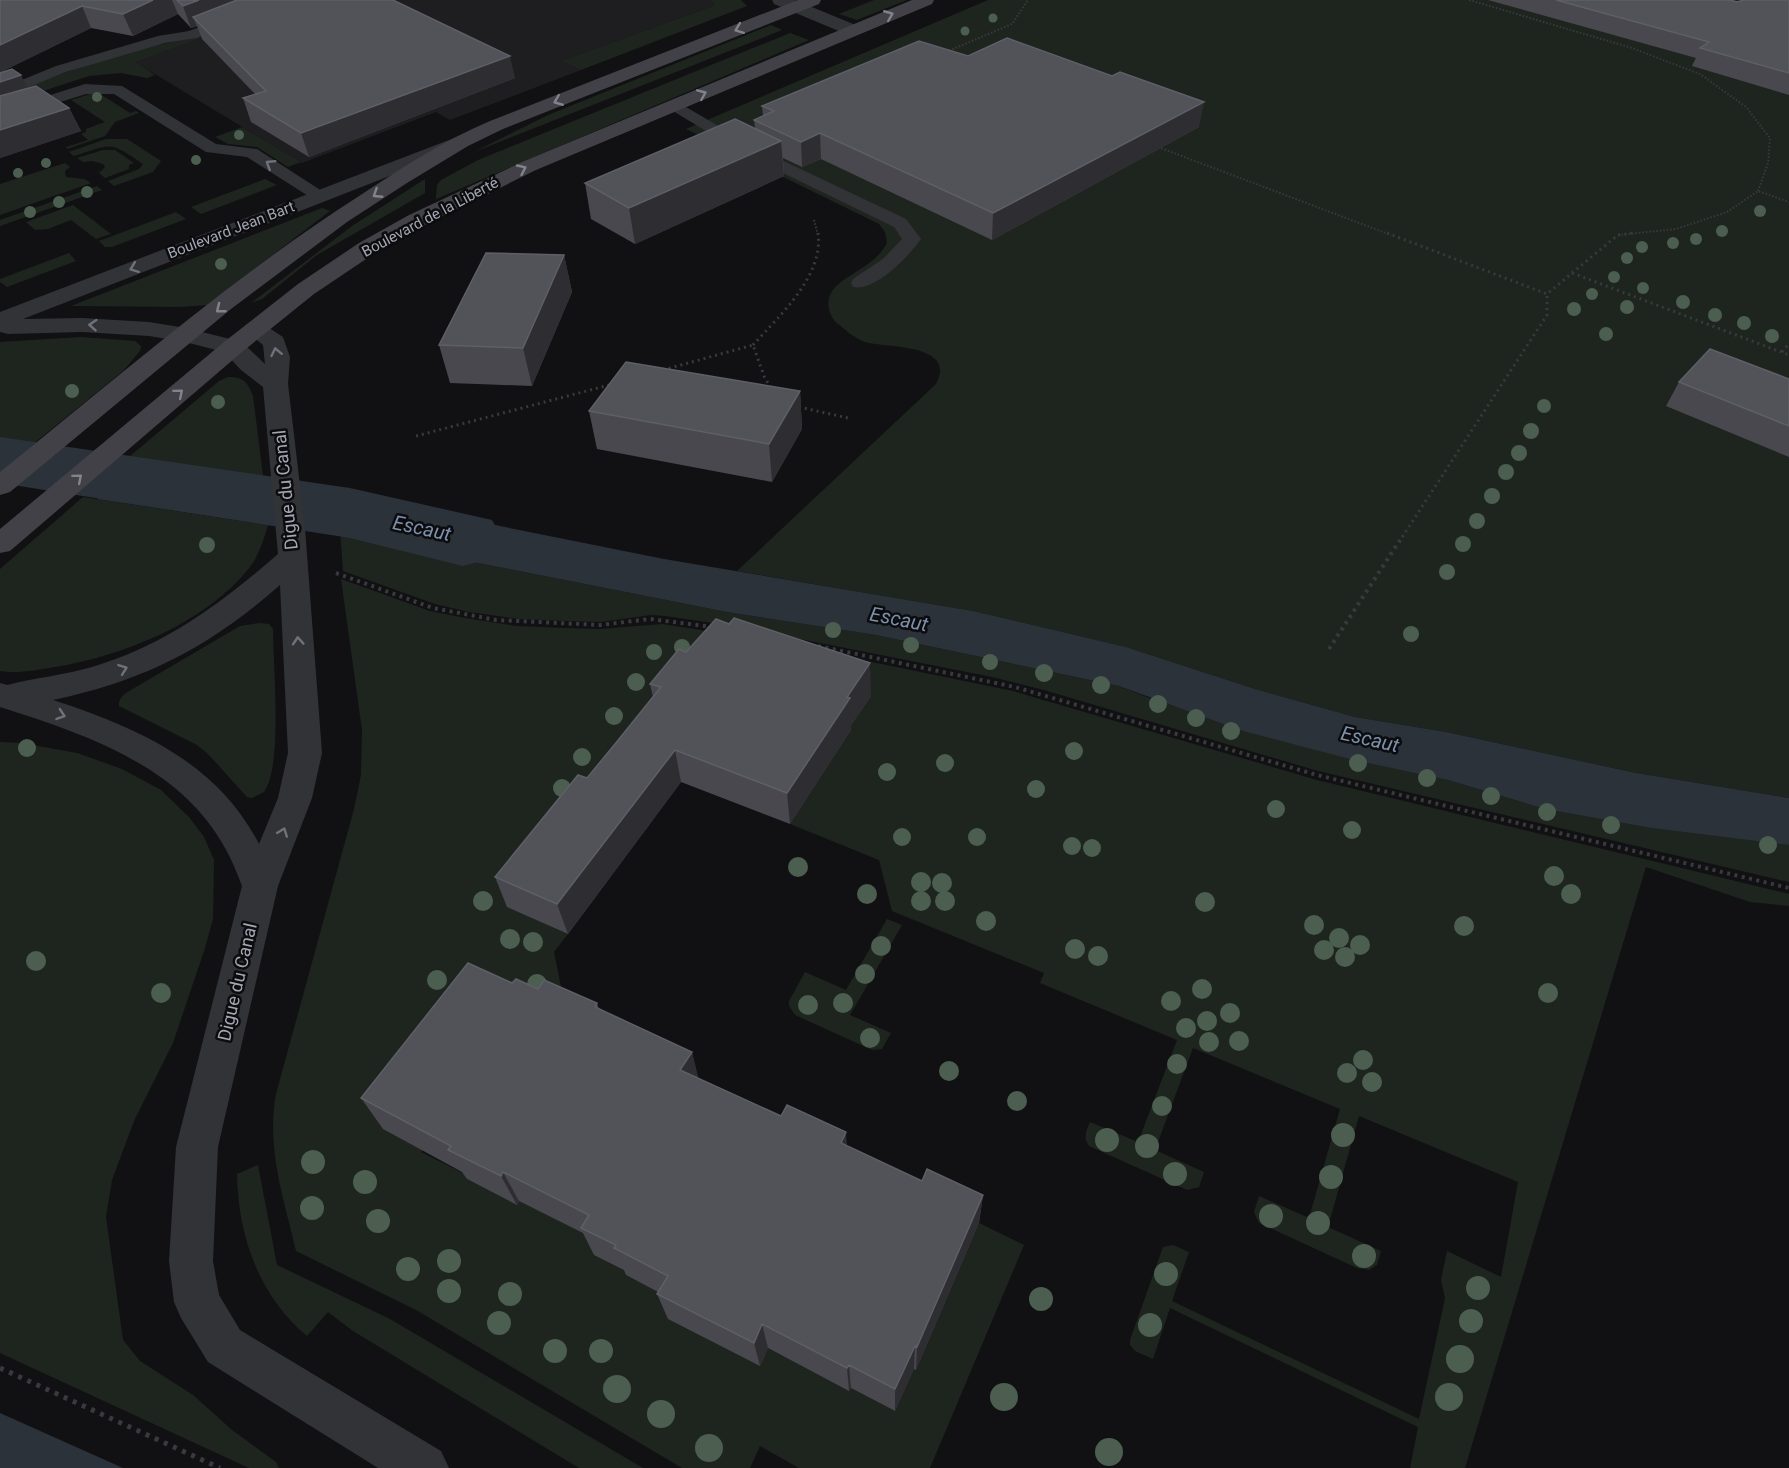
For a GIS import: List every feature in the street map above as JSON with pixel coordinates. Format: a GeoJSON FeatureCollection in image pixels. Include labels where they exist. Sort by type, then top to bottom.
{"type":"FeatureCollection","features":[{"type":"Feature","properties":{"kind":"main road"},"geometry":{"type":"LineString","coordinates":[[0,486],[186,335],[302,245],[375,195],[462,141],[787,4],[813,0]]}},
{"type":"Feature","properties":{"kind":"main road","name":"Boulevard de la Liberté"},"geometry":{"type":"LineString","coordinates":[[0,544],[255,329],[306,289],[367,248],[417,220],[529,166],[926,0]]}},
{"type":"Feature","properties":{"kind":"street"},"geometry":{"type":"LineString","coordinates":[[787,4],[852,30]]}},
{"type":"Feature","properties":{"kind":"street","name":"Boulevard Jean Bart"},"geometry":{"type":"LineString","coordinates":[[0,320],[462,141]]}},
{"type":"Feature","properties":{"kind":"street"},"geometry":{"type":"LineString","coordinates":[[0,327],[82,325],[149,329],[186,335],[233,347],[250,365],[275,384]]}},
{"type":"Feature","properties":{"kind":"street","name":"Digue du Canal"},"geometry":{"type":"LineString","coordinates":[[255,329],[274,342],[277,349],[278,368],[275,384],[292,543],[305,753],[296,798],[260,886],[197,1147],[191,1261],[197,1302],[224,1346],[424,1468]]}},
{"type":"Feature","properties":{"kind":"street"},"geometry":{"type":"LineString","coordinates":[[3,696],[57,689],[99,678],[154,656],[209,626],[248,597],[292,543]]}},
{"type":"Feature","properties":{"kind":"street"},"geometry":{"type":"LineString","coordinates":[[3,696],[106,731],[147,750],[180,771],[215,807],[237,835],[260,886]]}},
{"type":"Feature","properties":{"kind":"lane"},"geometry":{"type":"LineString","coordinates":[[0,94],[61,69],[163,39],[192,35],[281,0]]}},
{"type":"Feature","properties":{"kind":"lane"},"geometry":{"type":"LineString","coordinates":[[0,116],[79,91],[106,88],[124,92],[212,149],[251,152],[320,195]]}},
{"type":"Feature","properties":{"kind":"lane"},"geometry":{"type":"LineString","coordinates":[[675,105],[750,151],[900,222],[912,239],[890,263],[860,283]]}},
{"type":"Feature","properties":{"kind":"path"},"geometry":{"type":"LineString","coordinates":[[939,55],[1012,24],[1028,0]]}},
{"type":"Feature","properties":{"kind":"path"},"geometry":{"type":"LineString","coordinates":[[1329,649],[1547,315],[1547,294],[1618,235],[1676,229],[1727,212],[1758,191],[1768,163],[1770,138],[1746,106],[1700,74],[1610,42],[1469,0]]}},
{"type":"Feature","properties":{"kind":"path"},"geometry":{"type":"LineString","coordinates":[[1610,42],[1617,35]]}},
{"type":"Feature","properties":{"kind":"path"},"geometry":{"type":"LineString","coordinates":[[1149,143],[1547,294]]}},
{"type":"Feature","properties":{"kind":"path"},"geometry":{"type":"LineString","coordinates":[[1758,191],[1789,202]]}},
{"type":"Feature","properties":{"kind":"path"},"geometry":{"type":"LineString","coordinates":[[661,370],[753,345],[796,293],[813,265],[819,245],[815,220]]}},
{"type":"Feature","properties":{"kind":"path"},"geometry":{"type":"LineString","coordinates":[[1572,273],[1789,355]]}},
{"type":"Feature","properties":{"kind":"path"},"geometry":{"type":"LineString","coordinates":[[1782,352],[1789,344]]}},
{"type":"Feature","properties":{"kind":"path"},"geometry":{"type":"LineString","coordinates":[[753,345],[764,376],[774,394]]}},
{"type":"Feature","properties":{"kind":"path"},"geometry":{"type":"LineString","coordinates":[[416,436],[615,383]]}},
{"type":"Feature","properties":{"kind":"path"},"geometry":{"type":"LineString","coordinates":[[791,405],[848,418]]}},
{"type":"Feature","properties":{"kind":"path"},"geometry":{"type":"LineString","coordinates":[[292,543],[433,608],[487,618],[541,624],[600,625],[650,619],[722,628]]}},
{"type":"Feature","properties":{"kind":"path"},"geometry":{"type":"LineString","coordinates":[[807,644],[1015,687],[1317,776],[1789,888]]}},
{"type":"Feature","properties":{"kind":"path"},"geometry":{"type":"LineString","coordinates":[[0,1368],[220,1468]]}},
{"type":"Feature","properties":{"kind":"shaded area"},"geometry":{"type":"Polygon","coordinates":[[[354,0],[710,0],[715,5],[563,61],[581,70],[529,90],[450,120],[436,112],[302,163],[135,62],[204,37],[354,0]]]}},
{"type":"Feature","properties":{"kind":"shaded area"},"geometry":{"type":"Polygon","coordinates":[[[710,0],[741,0],[747,6],[581,70],[562,61],[715,5],[710,0]]]}},
{"type":"Feature","properties":{"kind":"shaded area"},"geometry":{"type":"Polygon","coordinates":[[[874,0],[907,0],[857,20],[839,14],[874,0]]]}},
{"type":"Feature","properties":{"kind":"shaded area"},"geometry":{"type":"Polygon","coordinates":[[[988,0],[1789,0],[1789,798],[1636,773],[1446,732],[1355,717],[1255,689],[1126,647],[973,611],[737,571],[936,384],[940,371],[937,361],[928,354],[902,347],[861,341],[838,324],[831,315],[829,299],[834,288],[866,266],[887,243],[885,232],[879,224],[686,129],[988,0]]]}},
{"type":"Feature","properties":{"kind":"shaded area"},"geometry":{"type":"Polygon","coordinates":[[[771,25],[782,30],[474,152],[548,115],[771,25]]]}},
{"type":"Feature","properties":{"kind":"shaded area"},"geometry":{"type":"Polygon","coordinates":[[[790,33],[809,40],[436,199],[437,185],[441,180],[478,160],[790,33]]]}},
{"type":"Feature","properties":{"kind":"shaded area"},"geometry":{"type":"Polygon","coordinates":[[[204,37],[136,62],[155,75],[147,78],[121,73],[89,76],[0,105],[0,98],[100,61],[177,41],[204,37]]]}},
{"type":"Feature","properties":{"kind":"shaded area"},"geometry":{"type":"Polygon","coordinates":[[[97,92],[130,113],[136,111],[139,113],[115,122],[105,136],[67,149],[66,147],[88,140],[81,134],[86,132],[86,129],[105,122],[71,100],[97,92]]]}},
{"type":"Feature","properties":{"kind":"shaded area"},"geometry":{"type":"Polygon","coordinates":[[[242,127],[301,162],[288,167],[257,147],[228,144],[215,137],[242,127]]]}},
{"type":"Feature","properties":{"kind":"shaded area"},"geometry":{"type":"Polygon","coordinates":[[[106,139],[127,139],[161,161],[153,172],[114,186],[108,181],[139,169],[143,164],[124,151],[111,146],[74,156],[69,152],[106,139]]]}},
{"type":"Feature","properties":{"kind":"shaded area"},"geometry":{"type":"Polygon","coordinates":[[[103,150],[115,150],[134,163],[129,165],[129,169],[105,178],[99,173],[105,167],[103,164],[92,161],[83,162],[77,158],[103,150]]]}},
{"type":"Feature","properties":{"kind":"shaded area"},"geometry":{"type":"Polygon","coordinates":[[[65,163],[70,167],[65,171],[66,177],[84,179],[91,183],[0,215],[0,184],[65,163]]]}},
{"type":"Feature","properties":{"kind":"shaded area"},"geometry":{"type":"Polygon","coordinates":[[[265,179],[277,185],[201,214],[191,207],[265,179]]]}},
{"type":"Feature","properties":{"kind":"shaded area"},"geometry":{"type":"Polygon","coordinates":[[[425,179],[425,193],[317,255],[262,299],[251,303],[352,226],[425,179]]]}},
{"type":"Feature","properties":{"kind":"shaded area"},"geometry":{"type":"Polygon","coordinates":[[[97,186],[102,190],[0,226],[0,220],[97,186]]]}},
{"type":"Feature","properties":{"kind":"shaded area"},"geometry":{"type":"Polygon","coordinates":[[[73,205],[111,234],[96,239],[71,220],[48,229],[35,230],[26,222],[73,205]]]}},
{"type":"Feature","properties":{"kind":"shaded area"},"geometry":{"type":"Polygon","coordinates":[[[322,208],[330,211],[207,305],[180,307],[71,306],[322,208]]]}},
{"type":"Feature","properties":{"kind":"shaded area"},"geometry":{"type":"Polygon","coordinates":[[[176,212],[186,219],[112,247],[105,247],[99,241],[176,212]]]}},
{"type":"Feature","properties":{"kind":"shaded area"},"geometry":{"type":"Polygon","coordinates":[[[69,253],[76,261],[7,287],[0,282],[0,279],[69,253]]]}},
{"type":"Feature","properties":{"kind":"shaded area"},"geometry":{"type":"Polygon","coordinates":[[[81,337],[135,341],[141,346],[140,351],[123,371],[0,471],[0,342],[81,337]]]}},
{"type":"Feature","properties":{"kind":"shaded area"},"geometry":{"type":"Polygon","coordinates":[[[228,377],[244,381],[253,396],[263,476],[129,457],[219,381],[228,377]]]}},
{"type":"Feature","properties":{"kind":"shaded area"},"geometry":{"type":"Polygon","coordinates":[[[83,497],[268,525],[259,552],[250,567],[232,587],[211,605],[162,634],[108,655],[81,662],[20,672],[0,671],[0,569],[83,497]]]}},
{"type":"Feature","properties":{"kind":"shaded area"},"geometry":{"type":"Polygon","coordinates":[[[340,529],[402,548],[727,612],[876,635],[1119,686],[1157,701],[1448,780],[1545,809],[1651,828],[1789,845],[1789,882],[1318,771],[1044,690],[992,677],[734,626],[665,616],[651,615],[601,622],[519,619],[469,612],[435,604],[343,571],[340,529]]]}},
{"type":"Feature","properties":{"kind":"shaded area"},"geometry":{"type":"Polygon","coordinates":[[[341,579],[430,611],[465,618],[516,626],[565,628],[600,629],[662,624],[759,639],[1013,691],[1317,780],[1789,894],[1789,906],[1750,902],[1646,867],[1465,1468],[1410,1468],[1418,1427],[1170,1308],[1153,1359],[1135,1351],[1130,1345],[1130,1340],[1163,1247],[1173,1245],[1189,1252],[1172,1301],[1419,1419],[1445,1298],[1441,1280],[1447,1251],[1501,1277],[1518,1182],[1359,1116],[1328,1227],[1381,1251],[1377,1265],[1369,1270],[1357,1268],[1259,1223],[1254,1212],[1259,1196],[1309,1218],[1340,1109],[1193,1048],[1155,1150],[1204,1172],[1199,1187],[1187,1190],[1089,1146],[1086,1131],[1090,1122],[1138,1142],[1177,1040],[1040,983],[1044,973],[892,911],[879,860],[790,824],[851,730],[671,777],[644,814],[654,818],[646,830],[508,907],[568,934],[554,952],[567,1017],[421,1152],[469,1176],[467,1179],[517,1204],[519,1201],[602,1240],[628,1272],[626,1275],[766,1353],[768,1348],[895,1411],[914,1369],[916,1370],[979,1223],[1024,1245],[930,1468],[799,1468],[760,1446],[750,1468],[682,1468],[416,1310],[296,1251],[278,1173],[273,1114],[276,1094],[354,809],[361,775],[362,730],[341,579]]]}},
{"type":"Feature","properties":{"kind":"shaded area"},"geometry":{"type":"Polygon","coordinates":[[[269,624],[273,629],[275,738],[270,779],[264,792],[252,798],[247,797],[197,745],[119,706],[119,703],[122,697],[130,691],[240,626],[269,624]]]}},
{"type":"Feature","properties":{"kind":"shaded area"},"geometry":{"type":"Polygon","coordinates":[[[0,742],[21,743],[77,753],[122,769],[161,790],[189,817],[204,837],[214,860],[213,919],[204,951],[173,1043],[134,1121],[112,1180],[106,1217],[123,1340],[140,1361],[193,1395],[232,1430],[276,1462],[279,1468],[249,1468],[0,1353],[0,742]]]}},
{"type":"Feature","properties":{"kind":"shaded area"},"geometry":{"type":"Polygon","coordinates":[[[887,919],[902,925],[850,1015],[891,1033],[882,1049],[872,1050],[795,1015],[789,1006],[789,1001],[805,972],[846,990],[887,919]]]}},
{"type":"Feature","properties":{"kind":"shaded area"},"geometry":{"type":"Polygon","coordinates":[[[258,1165],[277,1265],[390,1319],[643,1468],[579,1468],[353,1331],[328,1312],[307,1336],[276,1303],[254,1263],[247,1242],[238,1197],[237,1174],[258,1165]]]}},
{"type":"Feature","properties":{"kind":"water"},"geometry":{"type":"Polygon","coordinates":[[[142,459],[243,473],[244,521],[97,499],[142,459]]]}},
{"type":"Feature","properties":{"kind":"water"},"geometry":{"type":"Polygon","coordinates":[[[335,490],[430,512],[664,559],[973,611],[1126,647],[1255,689],[1355,717],[1446,732],[1636,773],[1789,798],[1789,845],[1651,828],[1545,809],[1448,780],[1350,759],[1243,731],[1119,686],[876,635],[727,612],[402,548],[340,529],[335,490]]]}},
{"type":"Feature","properties":{"kind":"water"},"geometry":{"type":"Polygon","coordinates":[[[0,1413],[123,1468],[0,1468],[0,1413]]]}},
{"type":"Feature","properties":{"kind":"building"},"geometry":{"type":"Polygon","coordinates":[[[0,0],[153,0],[123,14],[82,6],[0,45],[0,0]]]}},
{"type":"Feature","properties":{"kind":"building"},"geometry":{"type":"Polygon","coordinates":[[[177,0],[199,0],[183,6],[177,0]]]}},
{"type":"Feature","properties":{"kind":"building"},"geometry":{"type":"Polygon","coordinates":[[[237,0],[393,0],[510,56],[301,133],[243,98],[266,91],[193,17],[237,0]]]}},
{"type":"Feature","properties":{"kind":"building"},"geometry":{"type":"Polygon","coordinates":[[[1556,0],[1730,0],[1737,2],[1789,0],[1789,73],[1700,48],[1709,42],[1556,0]]]}},
{"type":"Feature","properties":{"kind":"building"},"geometry":{"type":"Polygon","coordinates":[[[1007,38],[1112,76],[1120,72],[1204,102],[993,213],[820,133],[801,142],[754,120],[774,111],[762,106],[919,41],[968,56],[1007,38]]]}},
{"type":"Feature","properties":{"kind":"building"},"geometry":{"type":"Polygon","coordinates":[[[12,69],[21,75],[0,82],[0,73],[12,69]]]}},
{"type":"Feature","properties":{"kind":"building"},"geometry":{"type":"Polygon","coordinates":[[[36,86],[69,108],[0,130],[0,96],[36,86]]]}},
{"type":"Feature","properties":{"kind":"building"},"geometry":{"type":"Polygon","coordinates":[[[735,119],[781,141],[629,208],[585,183],[735,119]]]}},
{"type":"Feature","properties":{"kind":"building"},"geometry":{"type":"Polygon","coordinates":[[[486,253],[564,255],[523,348],[439,345],[486,253]]]}},
{"type":"Feature","properties":{"kind":"building"},"geometry":{"type":"Polygon","coordinates":[[[1710,349],[1789,379],[1789,426],[1679,382],[1710,349]]]}},
{"type":"Feature","properties":{"kind":"building"},"geometry":{"type":"Polygon","coordinates":[[[626,362],[800,391],[769,444],[589,411],[626,362]]]}},
{"type":"Feature","properties":{"kind":"building"},"geometry":{"type":"Polygon","coordinates":[[[734,618],[870,663],[847,697],[850,698],[787,793],[675,750],[557,904],[495,877],[578,775],[587,778],[661,687],[650,684],[679,649],[686,652],[716,619],[729,624],[734,618]]]}},
{"type":"Feature","properties":{"kind":"building"},"geometry":{"type":"Polygon","coordinates":[[[468,963],[512,983],[516,979],[538,989],[544,980],[597,1003],[595,1007],[692,1052],[680,1070],[781,1116],[787,1105],[846,1132],[841,1143],[922,1181],[927,1169],[983,1195],[917,1347],[915,1346],[895,1389],[849,1365],[847,1368],[762,1324],[754,1343],[657,1294],[668,1276],[614,1248],[616,1245],[581,1228],[589,1215],[503,1172],[501,1176],[448,1150],[451,1146],[361,1098],[468,963]]]}},
{"type":"Feature","properties":{"kind":"waterway","name":"Escaut"},"geometry":{"type":"LineString","coordinates":[[0,460],[350,513],[463,539]]}}]}
